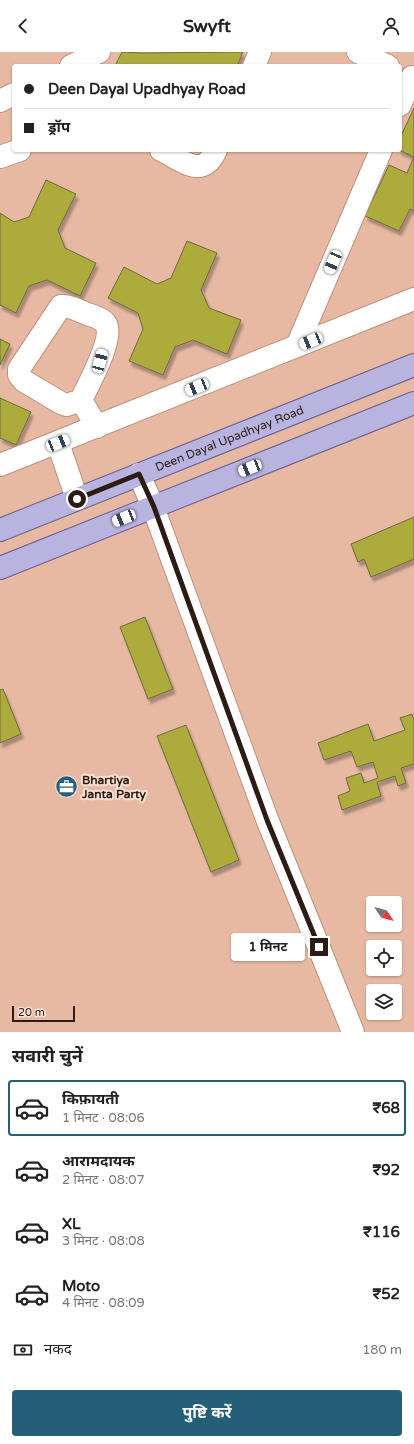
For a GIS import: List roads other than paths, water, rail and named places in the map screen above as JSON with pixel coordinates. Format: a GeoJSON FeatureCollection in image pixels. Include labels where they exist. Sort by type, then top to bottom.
{"type":"FeatureCollection","features":[{"type":"Feature","properties":{"kind":"main road","name":"Deen Dayal Upadhyay Road"},"geometry":{"type":"LineString","coordinates":[[0,530],[414,365]]}},
{"type":"Feature","properties":{"kind":"main road"},"geometry":{"type":"LineString","coordinates":[[0,568],[414,403]]}},
{"type":"Feature","properties":{"kind":"street"},"geometry":{"type":"LineString","coordinates":[[75,64],[99,52]]}},
{"type":"Feature","properties":{"kind":"street"},"geometry":{"type":"LineString","coordinates":[[105,64],[111,52]]}},
{"type":"Feature","properties":{"kind":"street"},"geometry":{"type":"LineString","coordinates":[[255,64],[260,52]]}},
{"type":"Feature","properties":{"kind":"street"},"geometry":{"type":"LineString","coordinates":[[358,52],[384,64]]}},
{"type":"Feature","properties":{"kind":"street"},"geometry":{"type":"LineString","coordinates":[[402,99],[409,75]]}},
{"type":"Feature","properties":{"kind":"street"},"geometry":{"type":"LineString","coordinates":[[0,101],[12,95]]}},
{"type":"Feature","properties":{"kind":"street"},"geometry":{"type":"LineString","coordinates":[[0,157],[14,152]]}},
{"type":"Feature","properties":{"kind":"street"},"geometry":{"type":"LineString","coordinates":[[165,152],[195,167],[205,166],[213,158],[215,152]]}},
{"type":"Feature","properties":{"kind":"street"},"geometry":{"type":"LineString","coordinates":[[296,346],[380,152]]}},
{"type":"Feature","properties":{"kind":"street"},"geometry":{"type":"LineString","coordinates":[[0,465],[414,299]]}},
{"type":"Feature","properties":{"kind":"street"},"geometry":{"type":"LineString","coordinates":[[61,306],[69,306],[101,319],[106,324],[108,332],[100,361],[81,400],[67,405],[61,403],[24,381],[20,375],[19,369],[61,306]]}},
{"type":"Feature","properties":{"kind":"street"},"geometry":{"type":"LineString","coordinates":[[81,400],[97,427]]}},
{"type":"Feature","properties":{"kind":"street"},"geometry":{"type":"LineString","coordinates":[[58,443],[77,499]]}},
{"type":"Feature","properties":{"kind":"street"},"geometry":{"type":"LineString","coordinates":[[139,474],[154,507],[267,820],[353,1032]]}},
{"type":"Feature","properties":{"kind":"place","name":"Bhartiya Janta Party"},"geometry":{"type":"Point","coordinates":[66,787]}}]}
